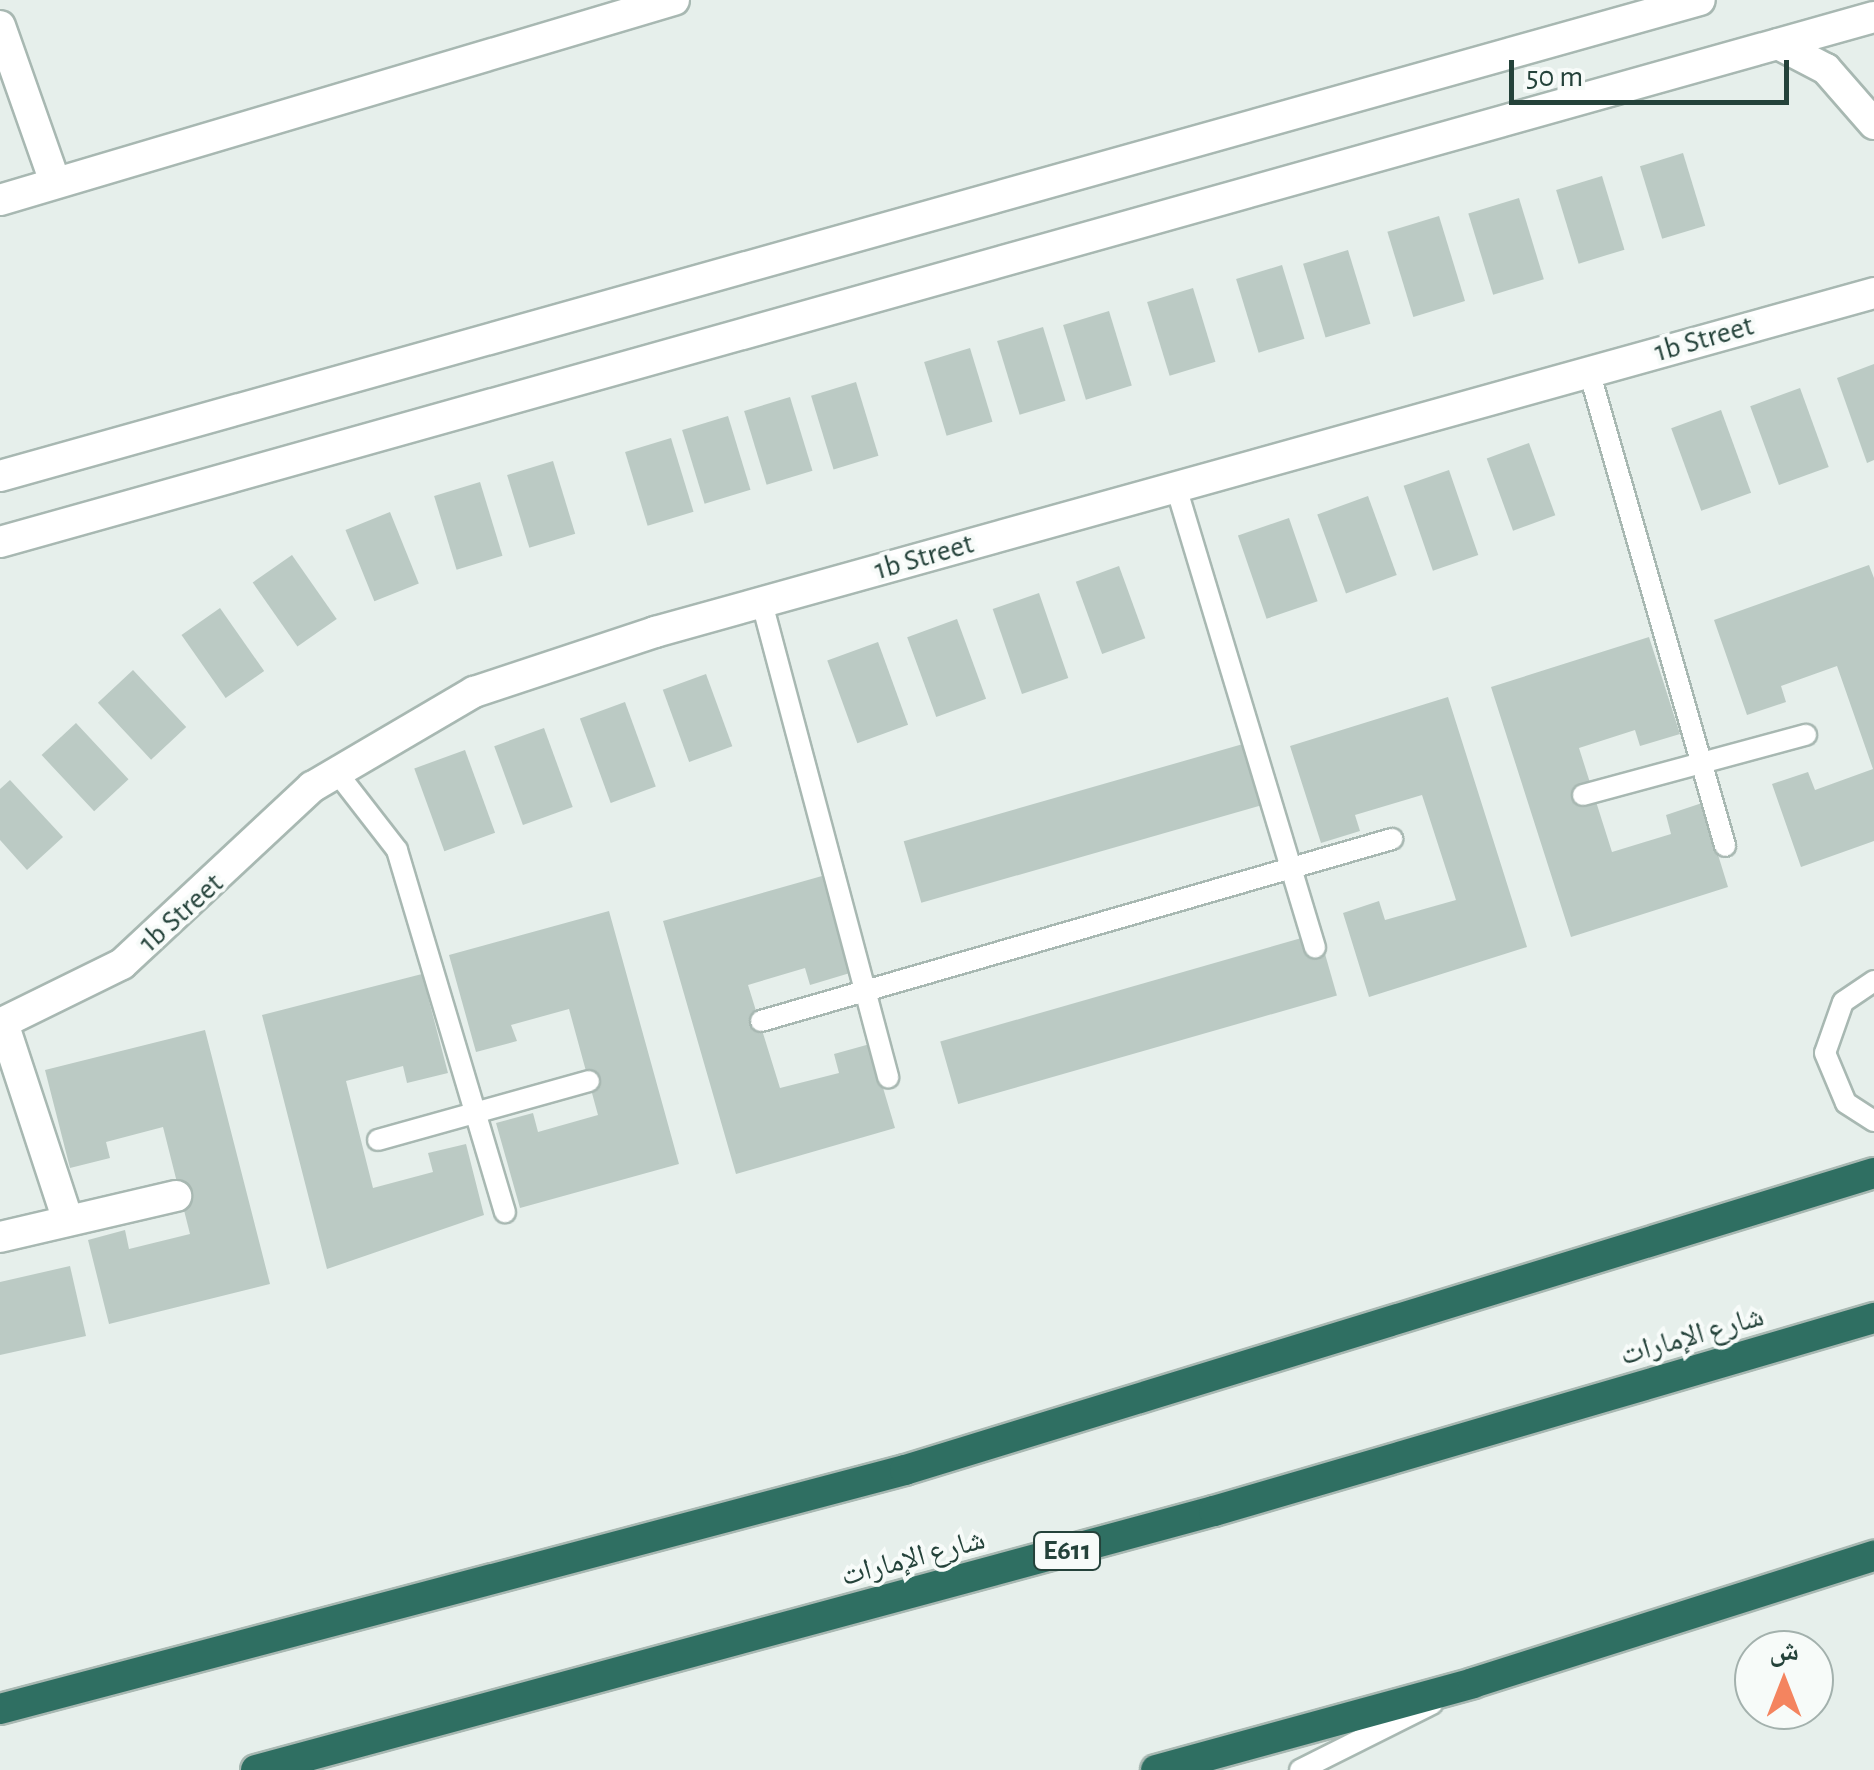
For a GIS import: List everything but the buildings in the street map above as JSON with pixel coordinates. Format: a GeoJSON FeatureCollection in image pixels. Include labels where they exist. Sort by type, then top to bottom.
{"type":"FeatureCollection","features":[{"type":"Feature","properties":{"kind":"highway"},"geometry":{"type":"LineString","coordinates":[[0,1709],[906,1470],[1874,1173]]}},
{"type":"Feature","properties":{"kind":"highway","name":"شارع الإمارات"},"geometry":{"type":"LineString","coordinates":[[256,1770],[1214,1511],[1874,1318]]}},
{"type":"Feature","properties":{"kind":"highway"},"geometry":{"type":"LineString","coordinates":[[1156,1770],[1473,1683],[1874,1556]]}},
{"type":"Feature","properties":{"kind":"street"},"geometry":{"type":"LineString","coordinates":[[0,200],[674,0]]}},
{"type":"Feature","properties":{"kind":"street"},"geometry":{"type":"LineString","coordinates":[[0,476],[1700,0]]}},
{"type":"Feature","properties":{"kind":"street"},"geometry":{"type":"LineString","coordinates":[[0,542],[1874,17]]}},
{"type":"Feature","properties":{"kind":"street"},"geometry":{"type":"LineString","coordinates":[[0,26],[56,182]]}},
{"type":"Feature","properties":{"kind":"street"},"geometry":{"type":"LineString","coordinates":[[1778,44],[1826,69],[1874,124]]}},
{"type":"Feature","properties":{"kind":"street","name":"1b Street"},"geometry":{"type":"LineString","coordinates":[[2,1024],[64,998],[174,924],[336,770],[474,692],[762,602],[1874,293]]}},
{"type":"Feature","properties":{"kind":"street"},"geometry":{"type":"LineString","coordinates":[[2,1024],[68,1221]]}},
{"type":"Feature","properties":{"kind":"street"},"geometry":{"type":"LineString","coordinates":[[0,1237],[176,1196]]}},
{"type":"Feature","properties":{"kind":"lane"},"geometry":{"type":"LineString","coordinates":[[1589,372],[1725,846]]}},
{"type":"Feature","properties":{"kind":"lane"},"geometry":{"type":"LineString","coordinates":[[1176,487],[1314,947]]}},
{"type":"Feature","properties":{"kind":"lane"},"geometry":{"type":"LineString","coordinates":[[762,602],[888,1078]]}},
{"type":"Feature","properties":{"kind":"lane"},"geometry":{"type":"LineString","coordinates":[[1582,795],[1806,735]]}},
{"type":"Feature","properties":{"kind":"lane"},"geometry":{"type":"LineString","coordinates":[[336,770],[397,850],[505,1212]]}},
{"type":"Feature","properties":{"kind":"lane"},"geometry":{"type":"LineString","coordinates":[[762,1022],[1392,839]]}},
{"type":"Feature","properties":{"kind":"lane"},"geometry":{"type":"LineString","coordinates":[[1874,981],[1843,1002],[1825,1053],[1846,1103],[1874,1120]]}},
{"type":"Feature","properties":{"kind":"lane"},"geometry":{"type":"LineString","coordinates":[[378,1140],[589,1081]]}},
{"type":"Feature","properties":{"kind":"lane"},"geometry":{"type":"LineString","coordinates":[[1300,1770],[1473,1683]]}}]}
